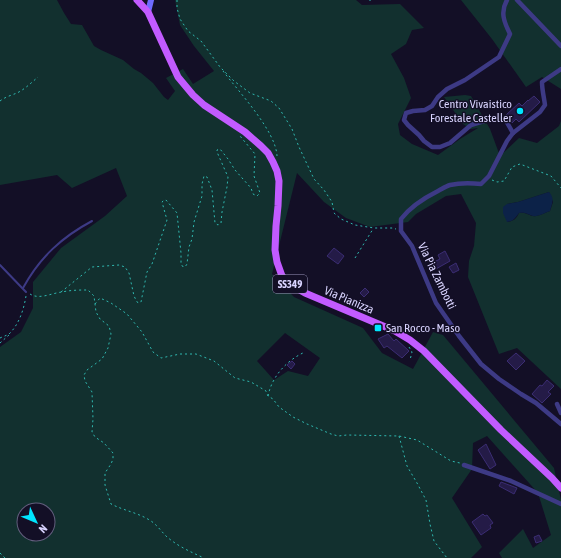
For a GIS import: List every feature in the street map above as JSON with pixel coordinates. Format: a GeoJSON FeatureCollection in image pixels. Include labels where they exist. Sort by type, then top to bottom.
{"type":"FeatureCollection","features":[{"type":"Feature","properties":{"kind":"main road","name":"Via Pianizza"},"geometry":{"type":"LineString","coordinates":[[137,0],[148,12],[178,77],[193,95],[204,105],[245,132],[261,146],[273,162],[279,181],[275,250],[282,276],[290,284],[305,293],[395,331],[410,340],[424,351],[501,430],[561,488]]}},
{"type":"Feature","properties":{"kind":"street"},"geometry":{"type":"LineString","coordinates":[[148,12],[151,0]]}},
{"type":"Feature","properties":{"kind":"street"},"geometry":{"type":"LineString","coordinates":[[507,0],[504,4],[503,14],[505,24],[510,34],[499,57],[465,80],[447,90],[438,97],[432,106],[425,110],[406,113],[404,120],[424,141],[432,147],[450,143],[471,125],[497,117],[505,119],[513,133]]}},
{"type":"Feature","properties":{"kind":"street"},"geometry":{"type":"LineString","coordinates":[[517,0],[561,46]]}},
{"type":"Feature","properties":{"kind":"street"},"geometry":{"type":"LineString","coordinates":[[401,231],[401,219],[408,210],[426,197],[449,185],[481,184],[489,176],[506,141],[513,133],[540,112],[545,105],[542,82],[561,69]]}},
{"type":"Feature","properties":{"kind":"street","name":"Via Pia Zambotti"},"geometry":{"type":"LineString","coordinates":[[401,231],[412,246],[436,303],[471,352],[481,364],[499,379],[536,403],[561,424]]}},
{"type":"Feature","properties":{"kind":"street"},"geometry":{"type":"LineString","coordinates":[[557,404],[561,413]]}},
{"type":"Feature","properties":{"kind":"street"},"geometry":{"type":"LineString","coordinates":[[464,465],[511,481],[561,504]]}},
{"type":"Feature","properties":{"kind":"lane"},"geometry":{"type":"LineString","coordinates":[[23,288],[29,276],[48,253],[62,240],[92,221]]}},
{"type":"Feature","properties":{"kind":"lane"},"geometry":{"type":"LineString","coordinates":[[0,266],[26,292]]}},
{"type":"Feature","properties":{"kind":"path"},"geometry":{"type":"LineString","coordinates":[[177,0],[177,8],[180,19],[188,31],[201,41],[266,126],[277,149],[277,156]]}},
{"type":"Feature","properties":{"kind":"path"},"geometry":{"type":"LineString","coordinates":[[220,67],[234,81],[250,93],[271,101],[279,108],[292,129],[298,147],[314,178],[332,202],[334,213],[341,219],[355,225],[374,228],[392,228],[401,231]]}},
{"type":"Feature","properties":{"kind":"path"},"geometry":{"type":"LineString","coordinates":[[0,101],[26,88],[38,77]]}},
{"type":"Feature","properties":{"kind":"path"},"geometry":{"type":"LineString","coordinates":[[61,292],[92,267],[119,265],[126,267],[129,273],[134,296],[137,302],[141,302],[147,272],[152,264],[167,220],[162,202],[164,200],[166,200],[177,213],[181,263],[182,266],[185,267],[187,264],[189,247],[192,239],[194,222],[202,196],[204,176],[207,177],[212,190],[215,223],[221,223],[228,177],[216,152],[217,150],[220,150],[228,159],[254,194],[257,196],[260,193],[254,176],[255,154],[236,132]]}},
{"type":"Feature","properties":{"kind":"path"},"geometry":{"type":"LineString","coordinates":[[489,176],[491,180],[498,182],[504,181],[512,167],[520,164],[551,176],[561,188]]}},
{"type":"Feature","properties":{"kind":"path"},"geometry":{"type":"LineString","coordinates":[[355,258],[374,228]]}},
{"type":"Feature","properties":{"kind":"path"},"geometry":{"type":"LineString","coordinates":[[0,343],[11,333],[19,319],[26,292],[32,296],[39,296],[61,292],[88,290],[94,296],[96,312],[100,319],[109,326],[111,334],[108,348],[102,359],[84,374],[85,381],[92,392],[92,432],[95,437],[113,453],[111,464],[105,473],[105,486],[111,504],[121,509],[139,514],[153,522],[167,537],[181,547],[204,558]]}},
{"type":"Feature","properties":{"kind":"path"},"geometry":{"type":"LineString","coordinates":[[95,304],[100,298],[111,303],[127,314],[142,332],[153,352],[161,358],[180,354],[196,354],[214,361],[235,378],[251,382],[266,390],[268,396],[273,399],[279,407],[292,417],[306,424],[338,436],[399,436],[417,440],[451,461],[464,465]]}},
{"type":"Feature","properties":{"kind":"path"},"geometry":{"type":"LineString","coordinates":[[0,338],[11,333]]}},
{"type":"Feature","properties":{"kind":"path"},"geometry":{"type":"LineString","coordinates":[[408,346],[412,352],[410,360]]}},
{"type":"Feature","properties":{"kind":"path"},"geometry":{"type":"LineString","coordinates":[[268,396],[270,387],[276,376],[287,363],[305,352]]}},
{"type":"Feature","properties":{"kind":"path"},"geometry":{"type":"LineString","coordinates":[[399,436],[407,466],[418,483],[426,500],[434,541],[447,558]]}},
{"type":"Feature","properties":{"kind":"path"},"geometry":{"type":"LineString","coordinates":[[0,553],[5,558]]}},
{"type":"Feature","properties":{"kind":"green space"},"geometry":{"type":"Polygon","coordinates":[[[0,0],[57,0],[71,24],[82,25],[94,46],[123,60],[141,73],[153,83],[168,100],[175,91],[166,78],[183,69],[193,84],[214,71],[194,46],[180,25],[175,0],[356,0],[362,5],[400,4],[424,28],[412,30],[406,44],[391,54],[404,78],[411,98],[398,124],[400,135],[412,144],[438,155],[478,128],[471,129],[463,124],[444,97],[465,95],[471,96],[490,129],[500,156],[519,138],[537,143],[559,126],[561,121],[561,389],[517,348],[499,354],[468,277],[469,261],[474,246],[476,223],[461,194],[446,196],[416,214],[408,222],[370,227],[346,218],[324,202],[297,173],[272,274],[294,297],[363,328],[382,353],[413,369],[433,332],[443,335],[554,468],[561,500],[561,558],[502,558],[499,553],[523,529],[533,548],[551,535],[538,493],[487,436],[473,443],[472,469],[452,498],[482,547],[471,558],[0,558],[0,347],[21,332],[33,308],[33,282],[61,248],[105,216],[127,196],[116,168],[72,188],[57,175],[0,185],[0,0]],[[549,192],[507,204],[507,222],[517,217],[519,213],[534,216],[550,211],[553,202],[549,192]],[[285,333],[257,361],[274,380],[288,371],[308,376],[320,358],[285,333]]]}},
{"type":"Feature","properties":{"kind":"green space"},"geometry":{"type":"Polygon","coordinates":[[[461,0],[561,0],[561,89],[542,77],[526,87],[492,39],[461,0]]]}},
{"type":"Feature","properties":{"kind":"water"},"geometry":{"type":"Polygon","coordinates":[[[549,192],[552,199],[550,211],[535,216],[519,213],[513,220],[507,222],[503,213],[503,207],[507,204],[549,192]]]}},
{"type":"Feature","properties":{"kind":"building","name":"Centro Vivaistico Forestale Casteller"},"geometry":{"type":"Polygon","coordinates":[[[534,96],[540,102],[519,122],[516,119],[512,123],[506,115],[519,103],[522,106],[534,96]]]}},
{"type":"Feature","properties":{"kind":"building"},"geometry":{"type":"Polygon","coordinates":[[[334,248],[344,256],[338,264],[327,256],[334,248]]]}},
{"type":"Feature","properties":{"kind":"building"},"geometry":{"type":"Polygon","coordinates":[[[445,251],[450,261],[434,270],[430,264],[440,259],[438,255],[445,251]]]}},
{"type":"Feature","properties":{"kind":"building"},"geometry":{"type":"Polygon","coordinates":[[[456,263],[459,270],[453,273],[449,267],[456,263]]]}},
{"type":"Feature","properties":{"kind":"building"},"geometry":{"type":"Polygon","coordinates":[[[365,288],[369,292],[364,297],[360,293],[365,288]]]}},
{"type":"Feature","properties":{"kind":"building"},"geometry":{"type":"Polygon","coordinates":[[[388,334],[394,341],[396,339],[409,351],[402,358],[387,346],[384,348],[378,339],[388,334]]]}},
{"type":"Feature","properties":{"kind":"building"},"geometry":{"type":"Polygon","coordinates":[[[516,353],[525,361],[516,370],[507,361],[516,353]]]}},
{"type":"Feature","properties":{"kind":"building"},"geometry":{"type":"Polygon","coordinates":[[[292,361],[295,364],[291,369],[287,365],[292,361]]]}},
{"type":"Feature","properties":{"kind":"building"},"geometry":{"type":"Polygon","coordinates":[[[547,380],[554,386],[548,392],[551,394],[542,403],[532,394],[547,380]]]}},
{"type":"Feature","properties":{"kind":"building"},"geometry":{"type":"Polygon","coordinates":[[[486,444],[496,465],[490,469],[478,450],[486,444]]]}},
{"type":"Feature","properties":{"kind":"building"},"geometry":{"type":"Polygon","coordinates":[[[501,482],[517,488],[514,494],[499,486],[501,482]]]}},
{"type":"Feature","properties":{"kind":"building"},"geometry":{"type":"Polygon","coordinates":[[[483,514],[485,516],[487,515],[493,523],[490,525],[491,528],[481,535],[472,522],[483,514]]]}},
{"type":"Feature","properties":{"kind":"building"},"geometry":{"type":"Polygon","coordinates":[[[539,535],[542,541],[536,543],[534,537],[539,535]]]}},
{"type":"Feature","properties":{"kind":"place","name":"Centro Vivaistico Forestale Casteller"},"geometry":{"type":"Point","coordinates":[520,111]}},
{"type":"Feature","properties":{"kind":"place","name":"San Rocco - Maso"},"geometry":{"type":"Point","coordinates":[378,328]}}]}
